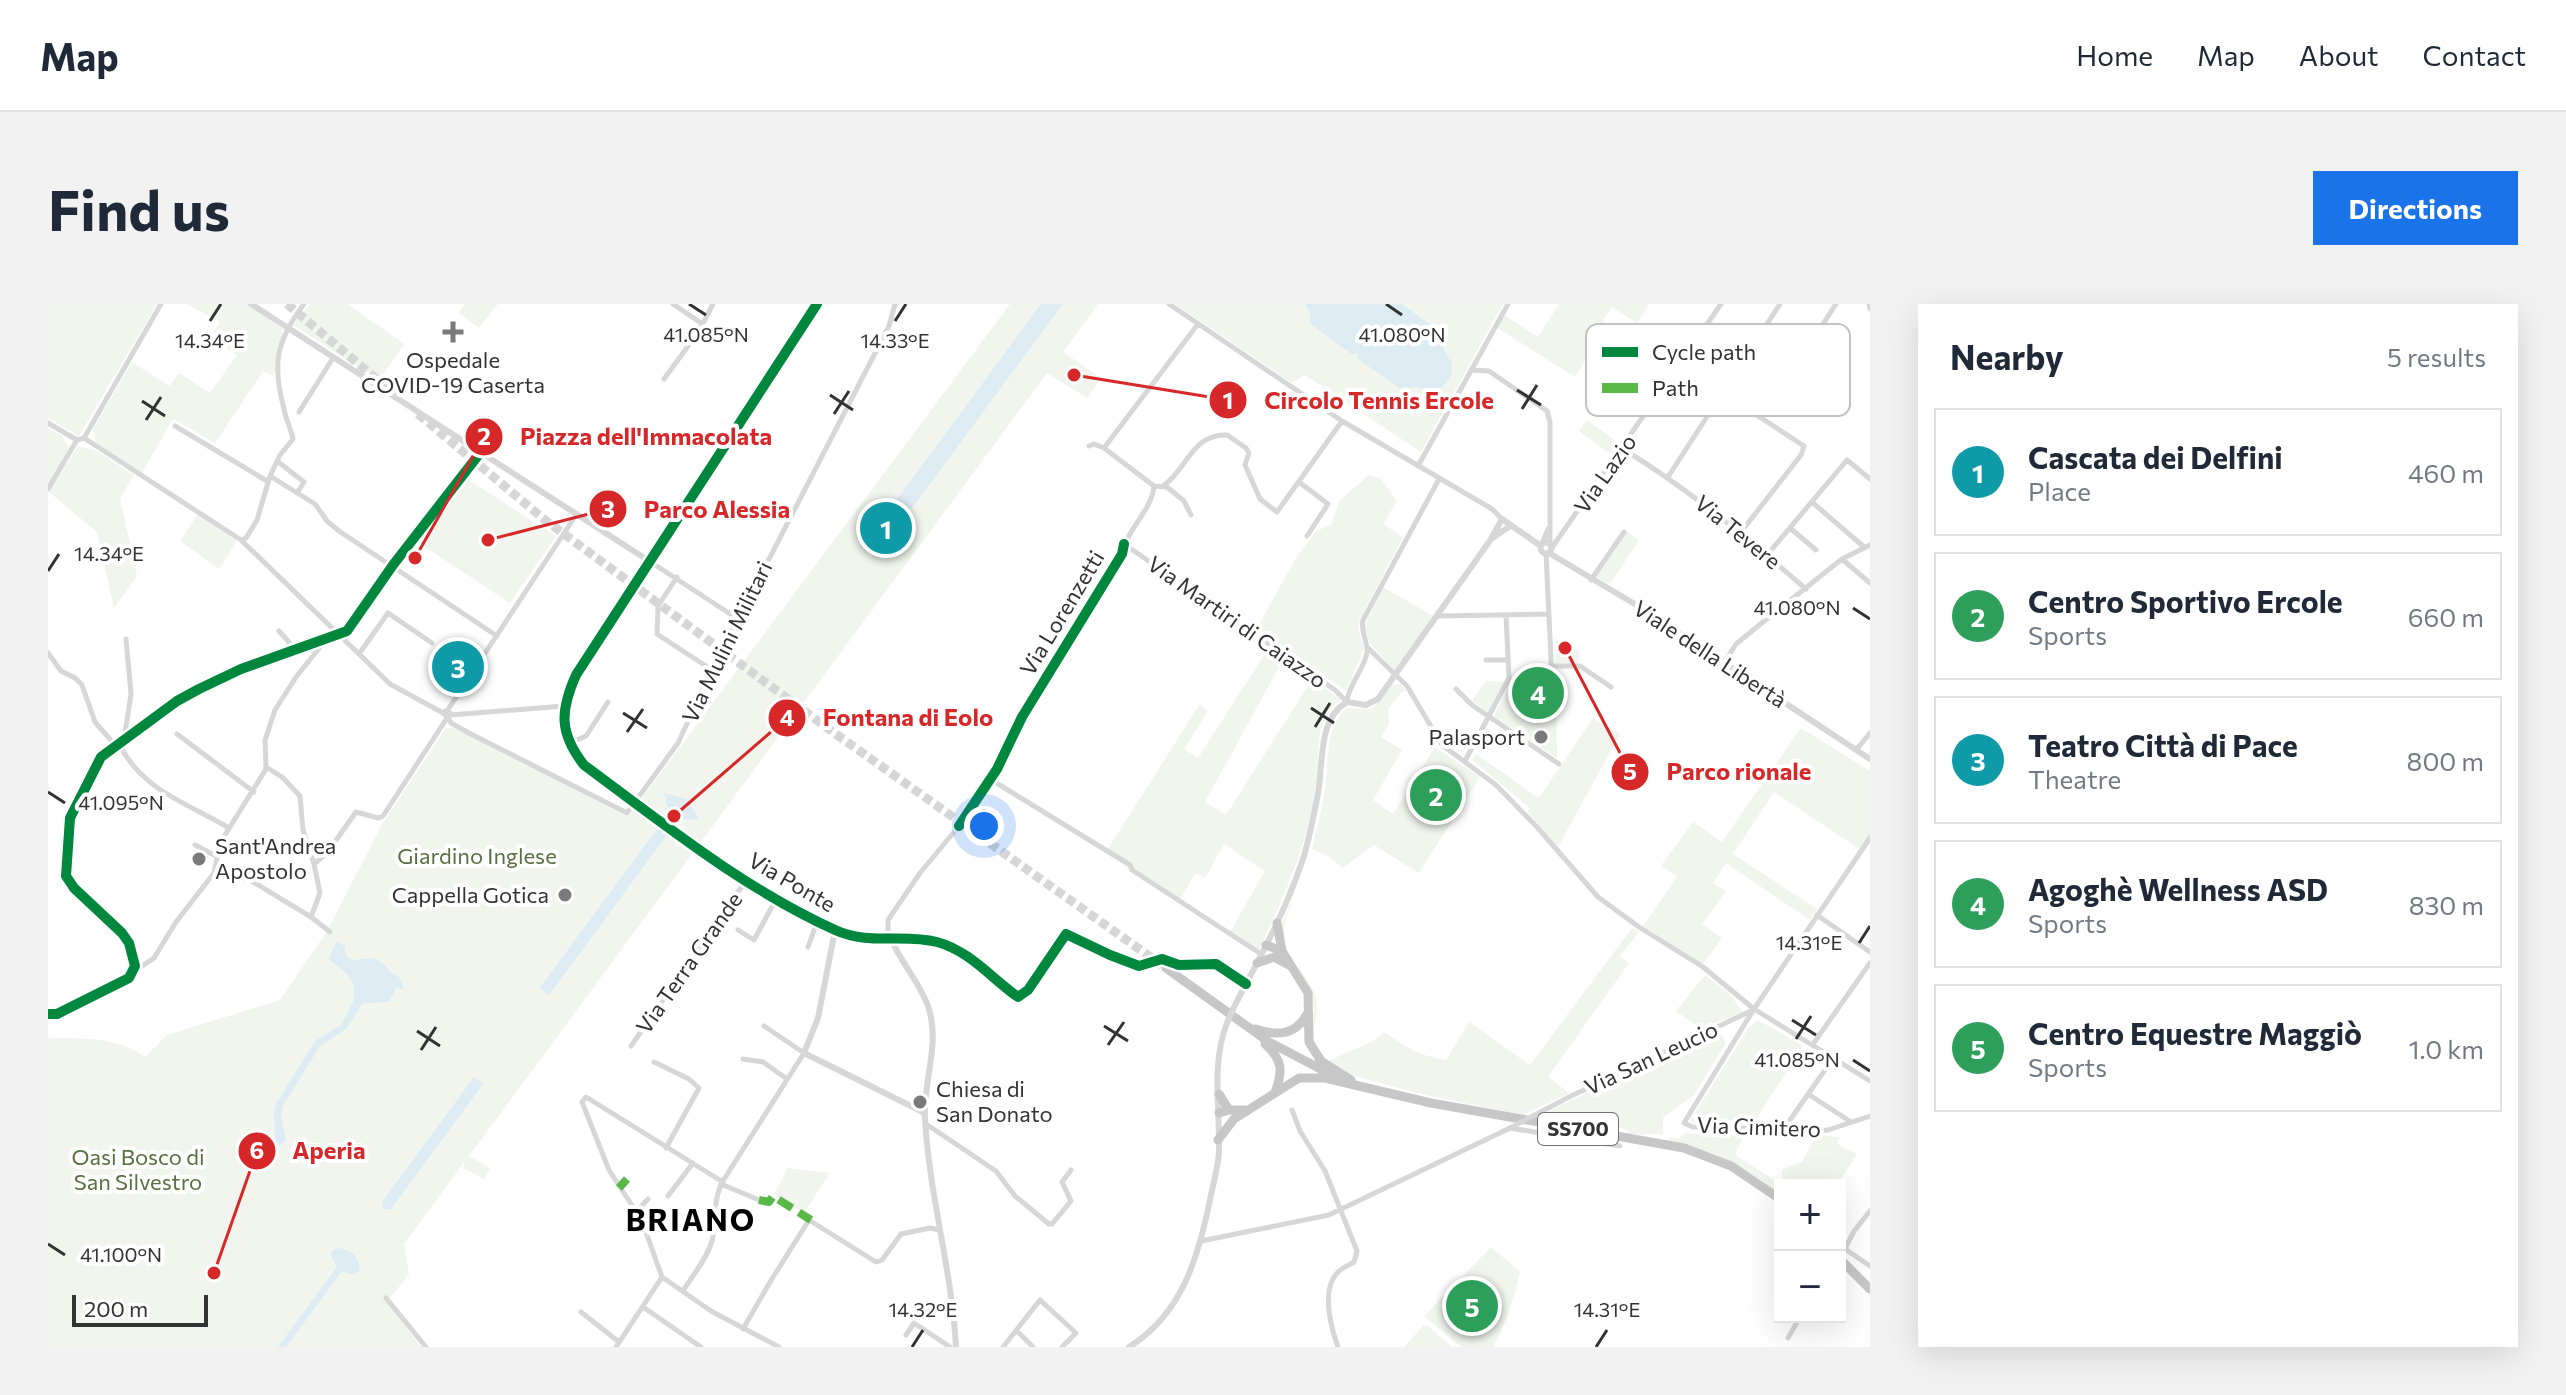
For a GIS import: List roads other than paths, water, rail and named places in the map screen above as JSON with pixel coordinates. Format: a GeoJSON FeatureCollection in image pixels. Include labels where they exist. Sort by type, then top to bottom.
{"type":"FeatureCollection","features":[{"type":"Feature","properties":{"kind":"highway","name":"SS700"},"geometry":{"type":"LineString","coordinates":[[1277,923],[1278,954],[1308,993],[1307,1033],[1313,1051],[1330,1069],[1365,1088]]}},
{"type":"Feature","properties":{"kind":"highway"},"geometry":{"type":"LineString","coordinates":[[1261,954],[1278,954]]}},
{"type":"Feature","properties":{"kind":"highway"},"geometry":{"type":"LineString","coordinates":[[1261,954],[1278,954]]}},
{"type":"Feature","properties":{"kind":"highway","name":"SS700"},"geometry":{"type":"LineString","coordinates":[[1166,968],[1270,1048],[1281,1065],[1282,1075],[1275,1093]]}},
{"type":"Feature","properties":{"kind":"highway","name":"SS700"},"geometry":{"type":"LineString","coordinates":[[1244,1026],[1274,1034],[1285,1033],[1303,1021],[1308,1011]]}},
{"type":"Feature","properties":{"kind":"highway","name":"SS700"},"geometry":{"type":"LineString","coordinates":[[1244,1026],[1307,1064],[1365,1088]]}},
{"type":"Feature","properties":{"kind":"highway","name":"SS700"},"geometry":{"type":"LineString","coordinates":[[1227,1114],[1246,1110],[1299,1078],[1311,1076],[1431,1103],[1684,1148],[1731,1166],[1774,1195]]}},
{"type":"Feature","properties":{"kind":"highway"},"geometry":{"type":"LineString","coordinates":[[1218,1140],[1227,1114],[1219,1094]]}},
{"type":"Feature","properties":{"kind":"highway"},"geometry":{"type":"LineString","coordinates":[[1846,1260],[1870,1289]]}},
{"type":"Feature","properties":{"kind":"street"},"geometry":{"type":"LineString","coordinates":[[48,489],[77,440],[84,438],[161,304]]}},
{"type":"Feature","properties":{"kind":"street"},"geometry":{"type":"LineString","coordinates":[[251,304],[738,619]]}},
{"type":"Feature","properties":{"kind":"street"},"geometry":{"type":"LineString","coordinates":[[241,540],[246,538],[257,520],[277,461],[293,439],[278,380],[279,346],[287,327],[304,304]]}},
{"type":"Feature","properties":{"kind":"street"},"geometry":{"type":"LineString","coordinates":[[673,304],[701,323]]}},
{"type":"Feature","properties":{"kind":"street"},"geometry":{"type":"LineString","coordinates":[[664,379],[699,331],[713,304]]}},
{"type":"Feature","properties":{"kind":"street"},"geometry":{"type":"LineString","coordinates":[[655,818],[584,765],[566,734],[564,706],[576,675],[817,304]]}},
{"type":"Feature","properties":{"kind":"street","name":"Via Mulini Militari"},"geometry":{"type":"LineString","coordinates":[[447,714],[451,723],[478,738],[627,813],[678,743],[712,670],[889,326],[895,304]]}},
{"type":"Feature","properties":{"kind":"street"},"geometry":{"type":"LineString","coordinates":[[1169,304],[1342,421],[1492,509],[1502,519],[1396,675],[1373,703],[1342,704],[1325,736],[1318,795],[1306,848],[1277,923],[1227,1023],[1219,1048],[1219,1094]]}},
{"type":"Feature","properties":{"kind":"street"},"geometry":{"type":"LineString","coordinates":[[1418,466],[1508,304]]}},
{"type":"Feature","properties":{"kind":"street","name":"Via Lazio"},"geometry":{"type":"LineString","coordinates":[[1707,324],[1721,304]]}},
{"type":"Feature","properties":{"kind":"street"},"geometry":{"type":"LineString","coordinates":[[1767,324],[1780,304]]}},
{"type":"Feature","properties":{"kind":"street"},"geometry":{"type":"LineString","coordinates":[[1823,324],[1836,304]]}},
{"type":"Feature","properties":{"kind":"street"},"geometry":{"type":"LineString","coordinates":[[1104,448],[1198,324]]}},
{"type":"Feature","properties":{"kind":"street"},"geometry":{"type":"LineString","coordinates":[[1477,356],[1489,371],[1547,411],[1550,422],[1550,524],[1546,547],[1552,680]]}},
{"type":"Feature","properties":{"kind":"street"},"geometry":{"type":"LineString","coordinates":[[299,412],[333,358]]}},
{"type":"Feature","properties":{"kind":"street"},"geometry":{"type":"LineString","coordinates":[[1471,370],[1489,371]]}},
{"type":"Feature","properties":{"kind":"street","name":"Via Lazio"},"geometry":{"type":"LineString","coordinates":[[1546,547],[1569,525],[1645,416]]}},
{"type":"Feature","properties":{"kind":"street"},"geometry":{"type":"LineString","coordinates":[[1668,477],[1709,416]]}},
{"type":"Feature","properties":{"kind":"street"},"geometry":{"type":"LineString","coordinates":[[1741,532],[1804,450],[1804,446],[1794,437],[1763,417]]}},
{"type":"Feature","properties":{"kind":"street"},"geometry":{"type":"LineString","coordinates":[[1163,486],[1199,443],[1207,438],[1227,435],[1236,439],[1249,453],[1245,465],[1260,499],[1277,512],[1342,421]]}},
{"type":"Feature","properties":{"kind":"street"},"geometry":{"type":"LineString","coordinates":[[48,423],[77,440]]}},
{"type":"Feature","properties":{"kind":"street"},"geometry":{"type":"LineString","coordinates":[[175,426],[315,504],[339,531],[497,636]]}},
{"type":"Feature","properties":{"kind":"street"},"geometry":{"type":"LineString","coordinates":[[84,438],[241,540],[390,684],[447,714],[564,706]]}},
{"type":"Feature","properties":{"kind":"street"},"geometry":{"type":"LineString","coordinates":[[1089,446],[1094,444],[1104,448],[1154,486],[1163,486],[1184,501],[1191,515]]}},
{"type":"Feature","properties":{"kind":"street","name":"Via Tevere"},"geometry":{"type":"LineString","coordinates":[[1623,449],[1668,477],[1741,532],[1806,589]]}},
{"type":"Feature","properties":{"kind":"street"},"geometry":{"type":"LineString","coordinates":[[133,972],[135,966],[129,943],[66,876],[71,814],[101,757],[187,695],[220,678],[339,635],[351,626],[393,565],[480,453]]}},
{"type":"Feature","properties":{"kind":"street"},"geometry":{"type":"LineString","coordinates":[[1767,555],[1847,460],[1870,479]]}},
{"type":"Feature","properties":{"kind":"street"},"geometry":{"type":"LineString","coordinates":[[277,461],[304,482],[297,493]]}},
{"type":"Feature","properties":{"kind":"street"},"geometry":{"type":"LineString","coordinates":[[1347,702],[1348,693],[1367,654],[1361,629],[1363,620],[1439,479]]}},
{"type":"Feature","properties":{"kind":"street"},"geometry":{"type":"LineString","coordinates":[[1299,482],[1328,504],[1307,536]]}},
{"type":"Feature","properties":{"kind":"street","name":"Via Lorenzetti"},"geometry":{"type":"LineString","coordinates":[[891,939],[887,927],[894,911],[920,873],[959,826],[990,779],[1022,717],[1122,554],[1124,544],[1152,496],[1154,486]]}},
{"type":"Feature","properties":{"kind":"street"},"geometry":{"type":"LineString","coordinates":[[1724,663],[1736,644],[1842,559],[1867,546],[1812,502]]}},
{"type":"Feature","properties":{"kind":"street"},"geometry":{"type":"LineString","coordinates":[[314,864],[327,853],[356,812],[378,818],[383,816],[576,515]]}},
{"type":"Feature","properties":{"kind":"street","name":"Viale della Libertà"},"geometry":{"type":"LineString","coordinates":[[1502,519],[1546,547],[1560,561],[1638,606],[1870,759]]}},
{"type":"Feature","properties":{"kind":"street","name":"Via Lazio"},"geometry":{"type":"LineString","coordinates":[[1550,524],[1558,529],[1569,525]]}},
{"type":"Feature","properties":{"kind":"street"},"geometry":{"type":"LineString","coordinates":[[1491,539],[1510,526]]}},
{"type":"Feature","properties":{"kind":"street"},"geometry":{"type":"LineString","coordinates":[[1790,528],[1816,550]]}},
{"type":"Feature","properties":{"kind":"street"},"geometry":{"type":"LineString","coordinates":[[1591,580],[1624,532]]}},
{"type":"Feature","properties":{"kind":"street","name":"Via Martiri di Caiazzo"},"geometry":{"type":"LineString","coordinates":[[1124,544],[1335,690],[1347,702]]}},
{"type":"Feature","properties":{"kind":"street"},"geometry":{"type":"LineString","coordinates":[[1842,559],[1870,583]]}},
{"type":"Feature","properties":{"kind":"street"},"geometry":{"type":"LineString","coordinates":[[1547,572],[1551,564],[1560,561]]}},
{"type":"Feature","properties":{"kind":"street"},"geometry":{"type":"LineString","coordinates":[[677,577],[658,606],[657,634],[712,670]]}},
{"type":"Feature","properties":{"kind":"street"},"geometry":{"type":"LineString","coordinates":[[1447,602],[1449,612],[1455,616]]}},
{"type":"Feature","properties":{"kind":"street"},"geometry":{"type":"LineString","coordinates":[[359,654],[388,613],[432,643]]}},
{"type":"Feature","properties":{"kind":"street"},"geometry":{"type":"LineString","coordinates":[[1438,616],[1548,614]]}},
{"type":"Feature","properties":{"kind":"street"},"geometry":{"type":"LineString","coordinates":[[1465,761],[1509,678],[1506,615]]}},
{"type":"Feature","properties":{"kind":"street"},"geometry":{"type":"LineString","coordinates":[[279,631],[295,649]]}},
{"type":"Feature","properties":{"kind":"street"},"geometry":{"type":"LineString","coordinates":[[195,845],[214,855],[266,767],[265,740],[275,710],[329,637]]}},
{"type":"Feature","properties":{"kind":"street"},"geometry":{"type":"LineString","coordinates":[[119,743],[130,707],[126,639]]}},
{"type":"Feature","properties":{"kind":"street"},"geometry":{"type":"LineString","coordinates":[[1367,647],[1418,702],[1442,745],[1496,785],[1598,897],[1703,967],[1754,1009],[1870,1081]]}},
{"type":"Feature","properties":{"kind":"street"},"geometry":{"type":"LineString","coordinates":[[48,653],[61,671],[82,685],[95,722],[119,743],[133,768],[159,790],[229,828]]}},
{"type":"Feature","properties":{"kind":"street"},"geometry":{"type":"LineString","coordinates":[[1486,660],[1508,660]]}},
{"type":"Feature","properties":{"kind":"street"},"geometry":{"type":"LineString","coordinates":[[1551,666],[1580,666],[1611,687]]}},
{"type":"Feature","properties":{"kind":"street"},"geometry":{"type":"LineString","coordinates":[[1456,689],[1472,705],[1559,764]]}},
{"type":"Feature","properties":{"kind":"street"},"geometry":{"type":"LineString","coordinates":[[570,743],[586,736],[608,702]]}},
{"type":"Feature","properties":{"kind":"street"},"geometry":{"type":"LineString","coordinates":[[1856,750],[1870,733]]}},
{"type":"Feature","properties":{"kind":"street"},"geometry":{"type":"LineString","coordinates":[[177,734],[254,792]]}},
{"type":"Feature","properties":{"kind":"street"},"geometry":{"type":"LineString","coordinates":[[266,767],[282,777],[300,796],[304,835],[320,893],[311,917]]}},
{"type":"Feature","properties":{"kind":"street"},"geometry":{"type":"LineString","coordinates":[[990,779],[1130,865],[1132,870],[1261,954]]}},
{"type":"Feature","properties":{"kind":"street","name":"Via Ponte"},"geometry":{"type":"LineString","coordinates":[[681,837],[713,861],[747,879],[775,901],[818,922],[871,940],[891,939]]}},
{"type":"Feature","properties":{"kind":"street"},"geometry":{"type":"LineString","coordinates":[[1754,1009],[1870,838]]}},
{"type":"Feature","properties":{"kind":"street"},"geometry":{"type":"LineString","coordinates":[[48,1014],[57,1014],[114,986],[154,958],[176,922],[214,873],[218,848]]}},
{"type":"Feature","properties":{"kind":"street"},"geometry":{"type":"LineString","coordinates":[[214,873],[250,880],[330,932]]}},
{"type":"Feature","properties":{"kind":"street","name":"Via Terra Grande"},"geometry":{"type":"LineString","coordinates":[[631,1046],[747,879]]}},
{"type":"Feature","properties":{"kind":"street"},"geometry":{"type":"LineString","coordinates":[[738,930],[754,940],[775,901]]}},
{"type":"Feature","properties":{"kind":"street"},"geometry":{"type":"LineString","coordinates":[[1817,915],[1870,952]]}},
{"type":"Feature","properties":{"kind":"street"},"geometry":{"type":"LineString","coordinates":[[808,947],[818,922]]}},
{"type":"Feature","properties":{"kind":"street"},"geometry":{"type":"LineString","coordinates":[[683,1291],[710,1247],[714,1227],[713,1206],[722,1183],[804,1053],[818,1018],[835,930]]}},
{"type":"Feature","properties":{"kind":"street"},"geometry":{"type":"LineString","coordinates":[[891,939],[934,941],[946,945],[971,958],[1018,997],[1028,990],[1066,934],[1139,966],[1162,959],[1179,965],[1216,964],[1246,984]]}},
{"type":"Feature","properties":{"kind":"street"},"geometry":{"type":"LineString","coordinates":[[891,939],[929,1009],[933,1050],[925,1113],[938,1218],[954,1310],[956,1347]]}},
{"type":"Feature","properties":{"kind":"street"},"geometry":{"type":"LineString","coordinates":[[1813,1045],[1870,963]]}},
{"type":"Feature","properties":{"kind":"street"},"geometry":{"type":"LineString","coordinates":[[1741,999],[1746,1013]]}},
{"type":"Feature","properties":{"kind":"street","name":"Via San Leucio"},"geometry":{"type":"LineString","coordinates":[[1201,1241],[1329,1215],[1754,1009]]}},
{"type":"Feature","properties":{"kind":"street","name":"Via Cimitero"},"geometry":{"type":"LineString","coordinates":[[1754,1009],[1684,1123],[1693,1127],[1828,1130],[1870,1116]]}},
{"type":"Feature","properties":{"kind":"street"},"geometry":{"type":"LineString","coordinates":[[764,1026],[804,1053],[925,1113]]}},
{"type":"Feature","properties":{"kind":"street"},"geometry":{"type":"LineString","coordinates":[[1783,1130],[1834,1057]]}},
{"type":"Feature","properties":{"kind":"street"},"geometry":{"type":"LineString","coordinates":[[743,1059],[763,1062],[787,1079]]}},
{"type":"Feature","properties":{"kind":"street"},"geometry":{"type":"LineString","coordinates":[[654,1062],[689,1079],[699,1088],[666,1148]]}},
{"type":"Feature","properties":{"kind":"street"},"geometry":{"type":"LineString","coordinates":[[1808,1094],[1851,1122]]}},
{"type":"Feature","properties":{"kind":"street"},"geometry":{"type":"LineString","coordinates":[[759,1200],[722,1183],[586,1097],[582,1102],[609,1170],[636,1212],[662,1277],[743,1329],[779,1347]]}},
{"type":"Feature","properties":{"kind":"street"},"geometry":{"type":"LineString","coordinates":[[1292,1110],[1300,1131],[1325,1171],[1357,1251],[1354,1262],[1337,1273],[1330,1292],[1329,1313],[1338,1347]]}},
{"type":"Feature","properties":{"kind":"street"},"geometry":{"type":"LineString","coordinates":[[1129,1347],[1155,1327],[1183,1291],[1201,1241],[1219,1155],[1218,1140],[1227,1114]]}},
{"type":"Feature","properties":{"kind":"street"},"geometry":{"type":"LineString","coordinates":[[926,1124],[996,1171],[1022,1204],[1049,1224],[1071,1201],[1062,1182],[1071,1170]]}},
{"type":"Feature","properties":{"kind":"street"},"geometry":{"type":"LineString","coordinates":[[1510,1128],[1620,1146]]}},
{"type":"Feature","properties":{"kind":"street"},"geometry":{"type":"LineString","coordinates":[[668,1196],[693,1163]]}},
{"type":"Feature","properties":{"kind":"street"},"geometry":{"type":"LineString","coordinates":[[636,1212],[648,1199]]}},
{"type":"Feature","properties":{"kind":"street"},"geometry":{"type":"LineString","coordinates":[[1844,1251],[1854,1231],[1870,1211]]}},
{"type":"Feature","properties":{"kind":"street"},"geometry":{"type":"LineString","coordinates":[[930,1228],[938,1218]]}},
{"type":"Feature","properties":{"kind":"street"},"geometry":{"type":"LineString","coordinates":[[743,1329],[809,1220],[876,1262],[882,1260],[901,1234],[930,1228],[940,1230]]}},
{"type":"Feature","properties":{"kind":"street"},"geometry":{"type":"LineString","coordinates":[[1846,1257],[1870,1266]]}},
{"type":"Feature","properties":{"kind":"street"},"geometry":{"type":"LineString","coordinates":[[581,1312],[617,1344],[662,1277]]}},
{"type":"Feature","properties":{"kind":"street"},"geometry":{"type":"LineString","coordinates":[[386,1298],[426,1347]]}},
{"type":"Feature","properties":{"kind":"street"},"geometry":{"type":"LineString","coordinates":[[1003,1347],[1040,1300],[1076,1333],[1062,1347]]}},
{"type":"Feature","properties":{"kind":"street"},"geometry":{"type":"LineString","coordinates":[[643,1307],[701,1347]]}},
{"type":"Feature","properties":{"kind":"street"},"geometry":{"type":"LineString","coordinates":[[906,1335],[914,1323],[950,1347]]}},
{"type":"Feature","properties":{"kind":"street"},"geometry":{"type":"LineString","coordinates":[[1788,1338],[1797,1323]]}},
{"type":"Feature","properties":{"kind":"street"},"geometry":{"type":"LineString","coordinates":[[1017,1331],[1033,1347]]}},
{"type":"Feature","properties":{"kind":"tunnel"},"geometry":{"type":"LineString","coordinates":[[287,304],[398,397]]}},
{"type":"Feature","properties":{"kind":"tunnel"},"geometry":{"type":"LineString","coordinates":[[418,414],[545,520],[833,732],[1166,968]]}},
{"type":"Feature","properties":{"kind":"tunnel"},"geometry":{"type":"LineString","coordinates":[[655,818],[681,837]]}},
{"type":"Feature","properties":{"kind":"place","name":"Ospedale COVID-19 Caserta"},"geometry":{"type":"Point","coordinates":[453,332]}},
{"type":"Feature","properties":{"kind":"place","name":"Circolo Tennis Ercole"},"geometry":{"type":"Point","coordinates":[1074,375]}},
{"type":"Feature","properties":{"kind":"place","name":"Cascata dei Delfini"},"geometry":{"type":"Point","coordinates":[886,528]}},
{"type":"Feature","properties":{"kind":"place","name":"Parco Alessia"},"geometry":{"type":"Point","coordinates":[488,540]}},
{"type":"Feature","properties":{"kind":"place","name":"Piazza dell'Immacolata"},"geometry":{"type":"Point","coordinates":[415,558]}},
{"type":"Feature","properties":{"kind":"place","name":"Parco rionale"},"geometry":{"type":"Point","coordinates":[1565,648]}},
{"type":"Feature","properties":{"kind":"place","name":"Teatro Città di Pace"},"geometry":{"type":"Point","coordinates":[458,667]}},
{"type":"Feature","properties":{"kind":"place","name":"Agoghè Wellness ASD"},"geometry":{"type":"Point","coordinates":[1538,693]}},
{"type":"Feature","properties":{"kind":"place","name":"Palasport"},"geometry":{"type":"Point","coordinates":[1541,737]}},
{"type":"Feature","properties":{"kind":"place","name":"Centro Sportivo Ercole"},"geometry":{"type":"Point","coordinates":[1436,795]}},
{"type":"Feature","properties":{"kind":"place","name":"Fontana di Eolo"},"geometry":{"type":"Point","coordinates":[674,816]}},
{"type":"Feature","properties":{"kind":"place","name":"Sant'Andrea Apostolo"},"geometry":{"type":"Point","coordinates":[199,859]}},
{"type":"Feature","properties":{"kind":"place","name":"Cappella Gotica"},"geometry":{"type":"Point","coordinates":[565,895]}},
{"type":"Feature","properties":{"kind":"place","name":"Chiesa di San Donato"},"geometry":{"type":"Point","coordinates":[920,1102]}},
{"type":"Feature","properties":{"kind":"place","name":"Aperia"},"geometry":{"type":"Point","coordinates":[214,1273]}},
{"type":"Feature","properties":{"kind":"place","name":"Centro Equestre Maggiò"},"geometry":{"type":"Point","coordinates":[1472,1306]}},
{"type":"Feature","properties":{"kind":"district","name":"BRIANO"},"geometry":{"type":"Point","coordinates":[691,1221]}},
{"type":"Feature","properties":{"kind":"park label","name":"Giardino Inglese"},"geometry":{"type":"Point","coordinates":[477,856]}},
{"type":"Feature","properties":{"kind":"park label","name":"Oasi Bosco di San Silvestro"},"geometry":{"type":"Point","coordinates":[138,1170]}}]}
